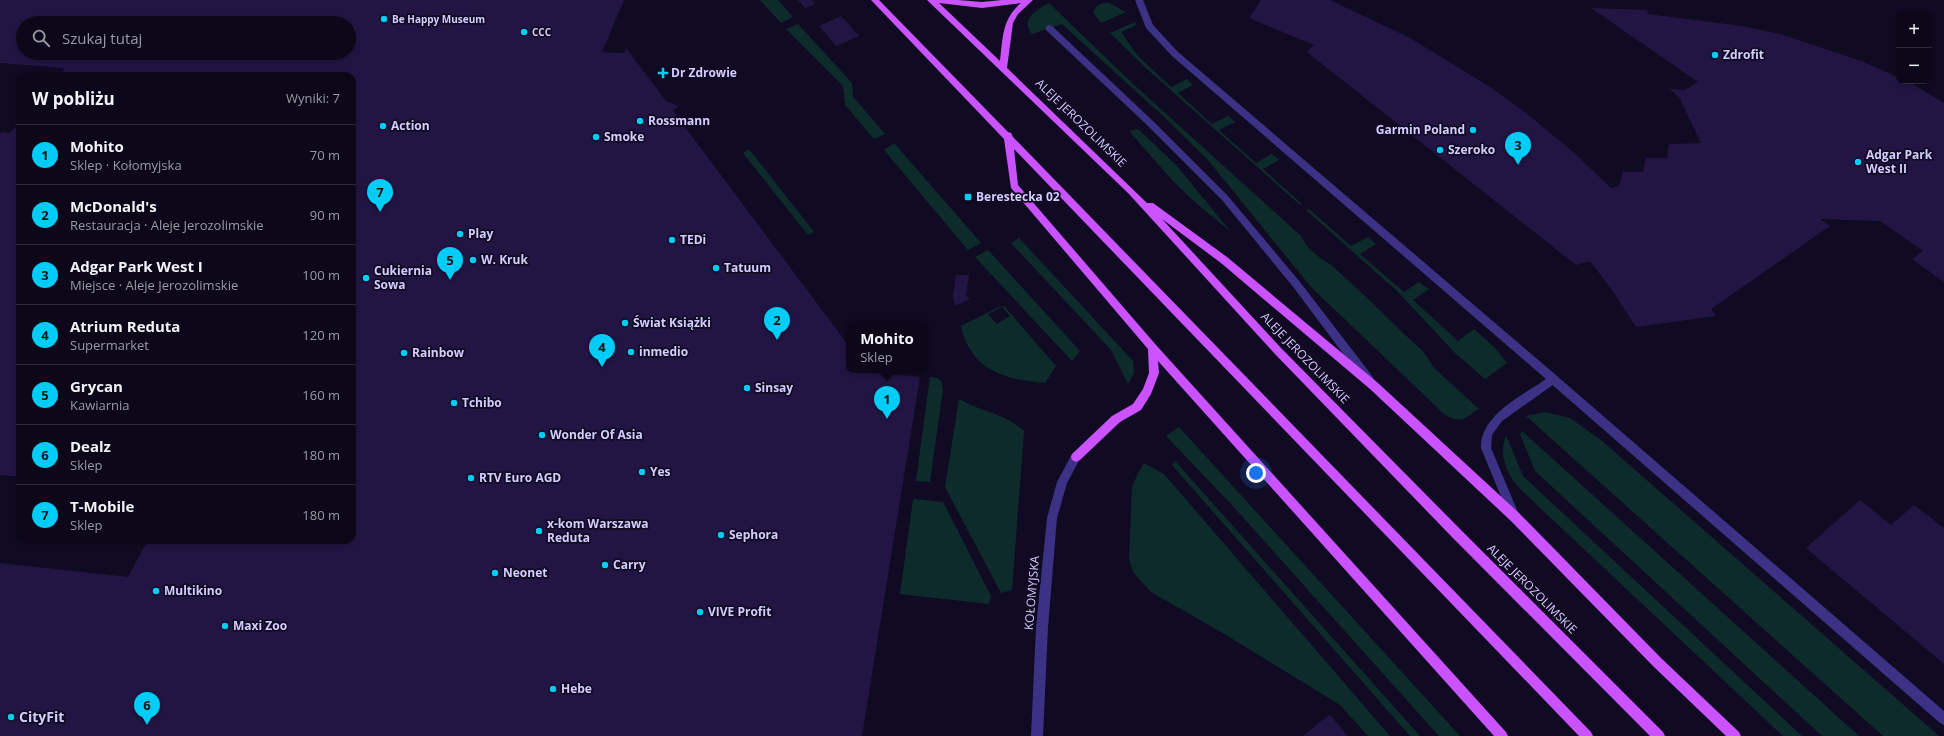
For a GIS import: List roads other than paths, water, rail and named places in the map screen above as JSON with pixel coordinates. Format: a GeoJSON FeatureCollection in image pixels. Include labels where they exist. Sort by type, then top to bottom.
{"type":"FeatureCollection","features":[{"type":"Feature","properties":{"kind":"main road"},"geometry":{"type":"LineString","coordinates":[[875,0],[1008,135],[1166,302],[1585,734]]}},
{"type":"Feature","properties":{"kind":"main road","name":"ALEJE JEROZOLIMSKIE"},"geometry":{"type":"LineString","coordinates":[[931,0],[1131,191],[1278,351],[1459,537],[1659,736]]}},
{"type":"Feature","properties":{"kind":"main road"},"geometry":{"type":"LineString","coordinates":[[934,0],[982,5],[1022,0]]}},
{"type":"Feature","properties":{"kind":"main road"},"geometry":{"type":"LineString","coordinates":[[1003,68],[1008,23],[1015,12],[1029,0]]}},
{"type":"Feature","properties":{"kind":"main road"},"geometry":{"type":"LineString","coordinates":[[1008,135],[1014,186],[1153,348],[1502,736]]}},
{"type":"Feature","properties":{"kind":"main road"},"geometry":{"type":"LineString","coordinates":[[1131,191],[1224,260],[1374,386],[1515,517],[1657,662],[1735,736]]}},
{"type":"Feature","properties":{"kind":"main road"},"geometry":{"type":"LineString","coordinates":[[1076,457],[1116,419],[1137,407],[1147,391],[1154,373],[1153,348]]}},
{"type":"Feature","properties":{"kind":"street"},"geometry":{"type":"LineString","coordinates":[[1139,0],[1149,26],[1175,54],[1944,719]]}},
{"type":"Feature","properties":{"kind":"street"},"geometry":{"type":"LineString","coordinates":[[1049,28],[1150,123],[1225,198],[1297,285],[1374,386]]}},
{"type":"Feature","properties":{"kind":"street"},"geometry":{"type":"LineString","coordinates":[[1515,517],[1486,448],[1485,438],[1492,425],[1498,418],[1553,380]]}},
{"type":"Feature","properties":{"kind":"street","name":"KOŁOMYJSKA"},"geometry":{"type":"LineString","coordinates":[[1036,736],[1042,627],[1052,518],[1062,482],[1076,457]]}},
{"type":"Feature","properties":{"kind":"place","name":"Be Happy Museum"},"geometry":{"type":"Point","coordinates":[384,19]}},
{"type":"Feature","properties":{"kind":"place","name":"CCC"},"geometry":{"type":"Point","coordinates":[524,32]}},
{"type":"Feature","properties":{"kind":"place","name":"Zdrofit"},"geometry":{"type":"Point","coordinates":[1715,55]}},
{"type":"Feature","properties":{"kind":"place","name":"Dr Zdrowie"},"geometry":{"type":"Point","coordinates":[663,73]}},
{"type":"Feature","properties":{"kind":"place","name":"Rossmann"},"geometry":{"type":"Point","coordinates":[640,121]}},
{"type":"Feature","properties":{"kind":"place","name":"Action"},"geometry":{"type":"Point","coordinates":[383,126]}},
{"type":"Feature","properties":{"kind":"place","name":"Garmin Poland"},"geometry":{"type":"Point","coordinates":[1473,130]}},
{"type":"Feature","properties":{"kind":"place","name":"Smoke"},"geometry":{"type":"Point","coordinates":[596,137]}},
{"type":"Feature","properties":{"kind":"place","name":"Szeroko"},"geometry":{"type":"Point","coordinates":[1440,150]}},
{"type":"Feature","properties":{"kind":"place","name":"Adgar Park West II"},"geometry":{"type":"Point","coordinates":[1858,162]}},
{"type":"Feature","properties":{"kind":"place","name":"Adgar Park West I"},"geometry":{"type":"Point","coordinates":[1518,165]}},
{"type":"Feature","properties":{"kind":"place","name":"Berestecka 02"},"geometry":{"type":"Point","coordinates":[968,197]}},
{"type":"Feature","properties":{"kind":"place","name":"T-Mobile"},"geometry":{"type":"Point","coordinates":[380,212]}},
{"type":"Feature","properties":{"kind":"place","name":"Play"},"geometry":{"type":"Point","coordinates":[460,234]}},
{"type":"Feature","properties":{"kind":"place","name":"TEDi"},"geometry":{"type":"Point","coordinates":[672,240]}},
{"type":"Feature","properties":{"kind":"place","name":"W. Kruk"},"geometry":{"type":"Point","coordinates":[473,260]}},
{"type":"Feature","properties":{"kind":"place","name":"Tatuum"},"geometry":{"type":"Point","coordinates":[716,268]}},
{"type":"Feature","properties":{"kind":"place","name":"Cukiernia Sowa"},"geometry":{"type":"Point","coordinates":[366,278]}},
{"type":"Feature","properties":{"kind":"place","name":"Grycan"},"geometry":{"type":"Point","coordinates":[450,280]}},
{"type":"Feature","properties":{"kind":"place","name":"Świat Książki"},"geometry":{"type":"Point","coordinates":[625,323]}},
{"type":"Feature","properties":{"kind":"place","name":"McDonald's"},"geometry":{"type":"Point","coordinates":[777,340]}},
{"type":"Feature","properties":{"kind":"place","name":"inmedio"},"geometry":{"type":"Point","coordinates":[631,352]}},
{"type":"Feature","properties":{"kind":"place","name":"Rainbow"},"geometry":{"type":"Point","coordinates":[404,353]}},
{"type":"Feature","properties":{"kind":"place","name":"Atrium Reduta"},"geometry":{"type":"Point","coordinates":[602,367]}},
{"type":"Feature","properties":{"kind":"place","name":"Sinsay"},"geometry":{"type":"Point","coordinates":[747,388]}},
{"type":"Feature","properties":{"kind":"place","name":"Tchibo"},"geometry":{"type":"Point","coordinates":[454,403]}},
{"type":"Feature","properties":{"kind":"place","name":"Mohito"},"geometry":{"type":"Point","coordinates":[887,419]}},
{"type":"Feature","properties":{"kind":"place","name":"Wonder Of Asia"},"geometry":{"type":"Point","coordinates":[542,435]}},
{"type":"Feature","properties":{"kind":"place","name":"Yes"},"geometry":{"type":"Point","coordinates":[642,472]}},
{"type":"Feature","properties":{"kind":"place","name":"RTV Euro AGD"},"geometry":{"type":"Point","coordinates":[471,478]}},
{"type":"Feature","properties":{"kind":"place","name":"x-kom Warszawa Reduta"},"geometry":{"type":"Point","coordinates":[539,531]}},
{"type":"Feature","properties":{"kind":"place","name":"Sephora"},"geometry":{"type":"Point","coordinates":[721,535]}},
{"type":"Feature","properties":{"kind":"place","name":"Carry"},"geometry":{"type":"Point","coordinates":[605,565]}},
{"type":"Feature","properties":{"kind":"place","name":"Neonet"},"geometry":{"type":"Point","coordinates":[495,573]}},
{"type":"Feature","properties":{"kind":"place","name":"Multikino"},"geometry":{"type":"Point","coordinates":[156,591]}},
{"type":"Feature","properties":{"kind":"place","name":"VIVE Profit"},"geometry":{"type":"Point","coordinates":[700,612]}},
{"type":"Feature","properties":{"kind":"place","name":"Maxi Zoo"},"geometry":{"type":"Point","coordinates":[225,626]}},
{"type":"Feature","properties":{"kind":"place","name":"Hebe"},"geometry":{"type":"Point","coordinates":[553,689]}},
{"type":"Feature","properties":{"kind":"place","name":"CityFit"},"geometry":{"type":"Point","coordinates":[11,717]}},
{"type":"Feature","properties":{"kind":"place","name":"Dealz"},"geometry":{"type":"Point","coordinates":[147,725]}}]}
